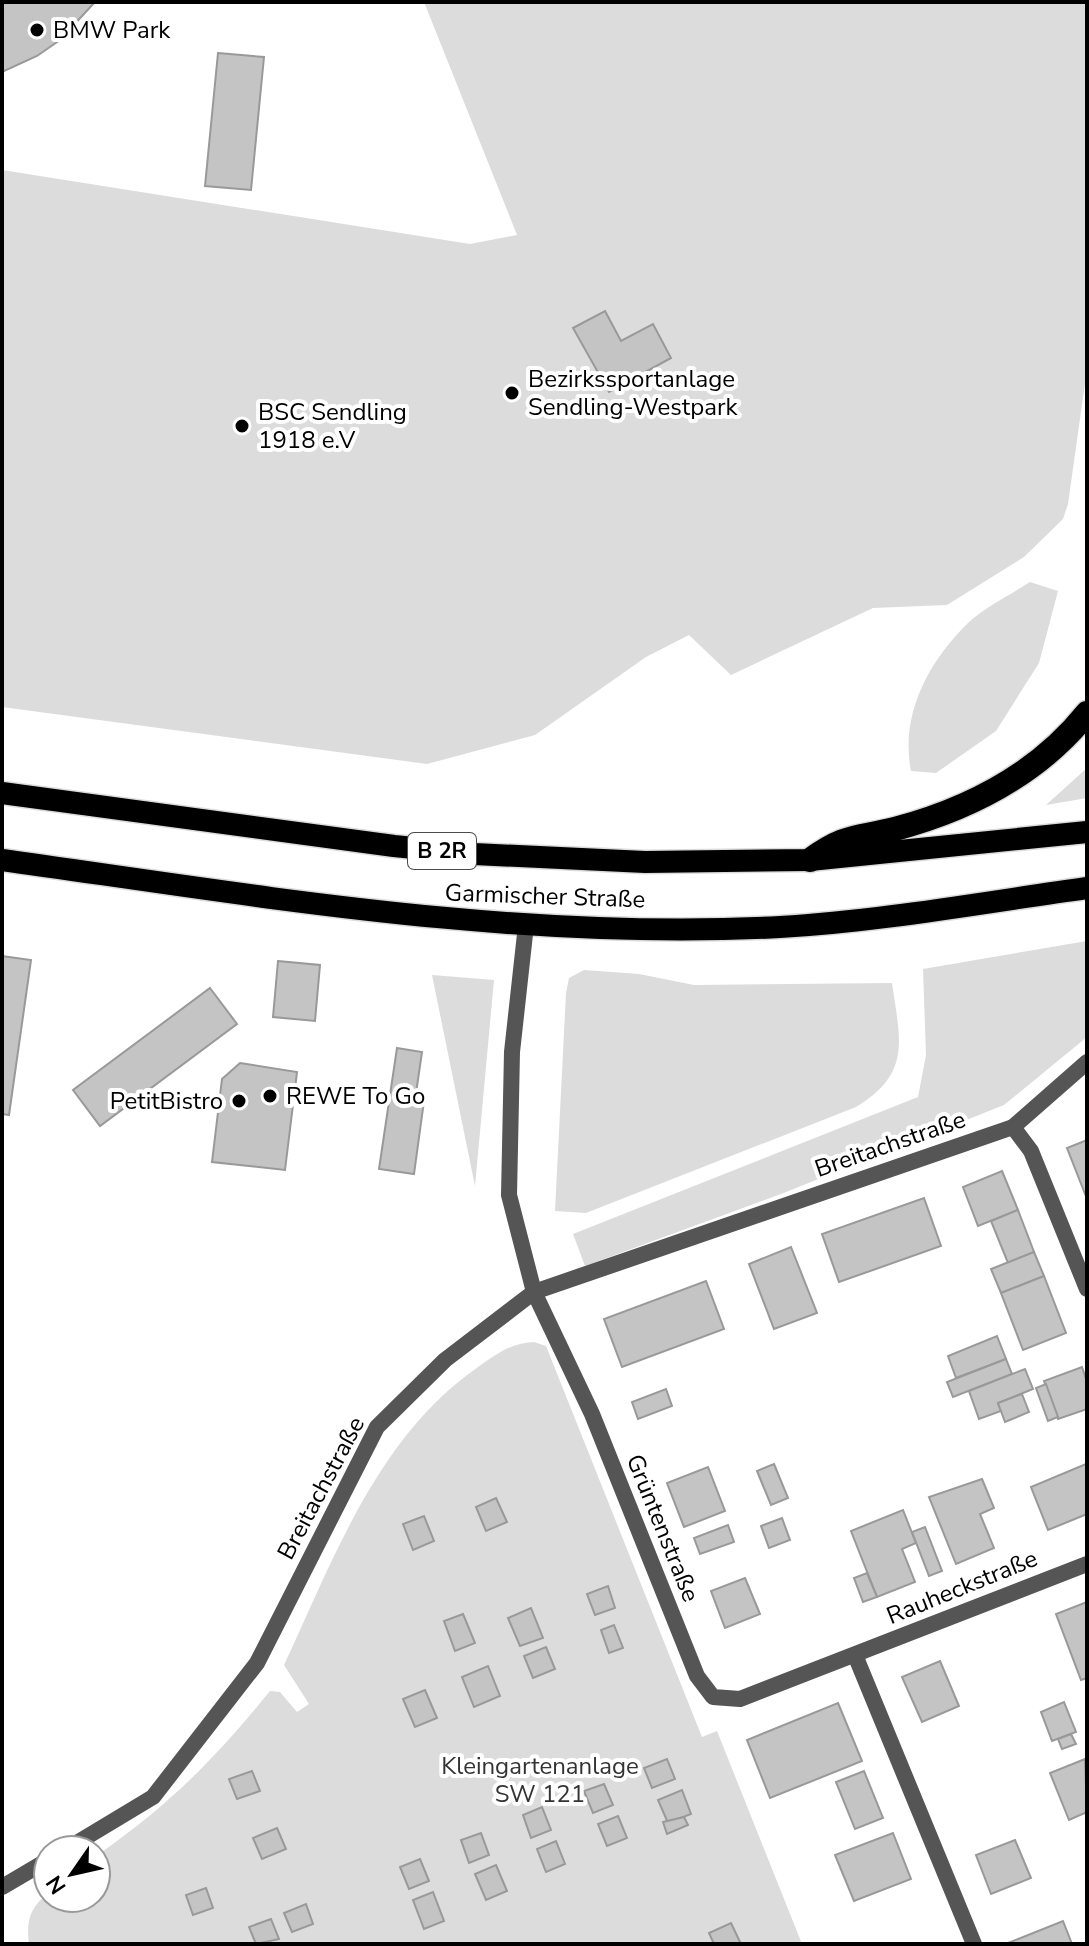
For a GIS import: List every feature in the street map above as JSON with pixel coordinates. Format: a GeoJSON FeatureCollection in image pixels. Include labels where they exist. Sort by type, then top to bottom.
{"type":"FeatureCollection","features":[{"type":"Feature","properties":{"kind":"highway"},"geometry":{"type":"LineString","coordinates":[[810,860],[838,840],[894,829],[972,804],[1049,755],[1087,713]]}},
{"type":"Feature","properties":{"kind":"highway","name":"Garmischer Straße"},"geometry":{"type":"LineString","coordinates":[[2,793],[474,854],[645,862],[810,860],[1087,832]]}},
{"type":"Feature","properties":{"kind":"highway","name":"Garmischer Straße"},"geometry":{"type":"LineString","coordinates":[[2,860],[414,917],[526,925],[781,927],[1087,888]]}},
{"type":"Feature","properties":{"kind":"street","name":"Grüntenstraße"},"geometry":{"type":"LineString","coordinates":[[526,925],[512,1052],[507,1153],[509,1195],[534,1292],[592,1414],[697,1676],[713,1697],[740,1699],[855,1655]]}},
{"type":"Feature","properties":{"kind":"street"},"geometry":{"type":"LineString","coordinates":[[1087,1062],[1013,1127],[1031,1151],[1087,1289]]}},
{"type":"Feature","properties":{"kind":"street","name":"Breitachstraße"},"geometry":{"type":"LineString","coordinates":[[92,1834],[153,1797],[257,1663],[377,1427],[445,1360],[534,1292],[1013,1127]]}},
{"type":"Feature","properties":{"kind":"street","name":"Rauheckstraße"},"geometry":{"type":"LineString","coordinates":[[855,1655],[1087,1564]]}},
{"type":"Feature","properties":{"kind":"street"},"geometry":{"type":"LineString","coordinates":[[855,1655],[974,1944]]}},
{"type":"Feature","properties":{"kind":"street"},"geometry":{"type":"LineString","coordinates":[[2,1887],[32,1869]]}},
{"type":"Feature","properties":{"kind":"green space","name":"Bezirkssportanlage Sendling-Westpark"},"geometry":{"type":"Polygon","coordinates":[[[424,2],[1087,2],[1087,369],[1068,504],[1063,519],[1024,557],[947,605],[873,608],[731,675],[689,635],[646,657],[535,735],[427,764],[2,707],[2,170],[470,244],[517,235],[424,2]]]}},
{"type":"Feature","properties":{"kind":"green space"},"geometry":{"type":"Polygon","coordinates":[[[1030,582],[1058,591],[1039,663],[996,731],[936,773],[911,771],[910,730],[920,691],[929,672],[968,623],[1030,582]]]}},
{"type":"Feature","properties":{"kind":"green space"},"geometry":{"type":"Polygon","coordinates":[[[1087,768],[1087,798],[1046,805],[1087,768]]]}},
{"type":"Feature","properties":{"kind":"green space"},"geometry":{"type":"Polygon","coordinates":[[[1087,941],[1087,1037],[1004,1105],[781,1194],[585,1266],[573,1234],[918,1097],[926,1055],[923,969],[1087,941]]]}},
{"type":"Feature","properties":{"kind":"green space"},"geometry":{"type":"Polygon","coordinates":[[[584,970],[639,974],[694,985],[892,983],[899,1038],[894,1068],[874,1094],[856,1107],[586,1213],[555,1211],[566,993],[569,978],[584,970]]]}},
{"type":"Feature","properties":{"kind":"green space"},"geometry":{"type":"Polygon","coordinates":[[[432,975],[494,980],[475,1186],[432,975]]]}},
{"type":"Feature","properties":{"kind":"green space","name":"Kleingartenanlage SW 121"},"geometry":{"type":"Polygon","coordinates":[[[525,1343],[546,1346],[702,1737],[717,1731],[802,1944],[29,1944],[28,1928],[32,1912],[112,1914],[112,1844],[146,1819],[189,1780],[270,1691],[280,1692],[297,1712],[309,1704],[284,1665],[361,1504],[410,1430],[440,1398],[495,1355],[525,1343]]]}},
{"type":"Feature","properties":{"kind":"building","name":"BMW Park"},"geometry":{"type":"Polygon","coordinates":[[[2,2],[95,2],[60,40],[37,56],[2,72],[2,2]]]}},
{"type":"Feature","properties":{"kind":"building"},"geometry":{"type":"Polygon","coordinates":[[[218,53],[264,57],[251,190],[205,186],[218,53]]]}},
{"type":"Feature","properties":{"kind":"building"},"geometry":{"type":"Polygon","coordinates":[[[605,311],[621,341],[653,324],[671,358],[609,392],[573,328],[605,311]]]}},
{"type":"Feature","properties":{"kind":"building"},"geometry":{"type":"Polygon","coordinates":[[[2,956],[31,960],[9,1115],[2,1114],[2,956]]]}},
{"type":"Feature","properties":{"kind":"building"},"geometry":{"type":"Polygon","coordinates":[[[278,961],[320,965],[315,1021],[273,1017],[278,961]]]}},
{"type":"Feature","properties":{"kind":"building"},"geometry":{"type":"Polygon","coordinates":[[[210,988],[237,1024],[100,1126],[73,1090],[210,988]]]}},
{"type":"Feature","properties":{"kind":"building"},"geometry":{"type":"Polygon","coordinates":[[[397,1048],[422,1052],[415,1100],[424,1101],[414,1174],[379,1169],[397,1048]]]}},
{"type":"Feature","properties":{"kind":"building"},"geometry":{"type":"Polygon","coordinates":[[[240,1063],[297,1072],[285,1170],[212,1162],[222,1079],[240,1063]]]}},
{"type":"Feature","properties":{"kind":"building"},"geometry":{"type":"Polygon","coordinates":[[[1087,1140],[1087,1199],[1067,1148],[1087,1140]]]}},
{"type":"Feature","properties":{"kind":"building"},"geometry":{"type":"Polygon","coordinates":[[[1002,1171],[1018,1210],[978,1226],[963,1187],[1002,1171]]]}},
{"type":"Feature","properties":{"kind":"building"},"geometry":{"type":"Polygon","coordinates":[[[924,1198],[941,1246],[839,1282],[822,1234],[924,1198]]]}},
{"type":"Feature","properties":{"kind":"building"},"geometry":{"type":"Polygon","coordinates":[[[1018,1210],[1034,1252],[1008,1263],[991,1221],[1018,1210]]]}},
{"type":"Feature","properties":{"kind":"building"},"geometry":{"type":"Polygon","coordinates":[[[791,1247],[817,1313],[774,1329],[749,1264],[791,1247]]]}},
{"type":"Feature","properties":{"kind":"building"},"geometry":{"type":"Polygon","coordinates":[[[1034,1252],[1044,1276],[1001,1293],[991,1269],[1034,1252]]]}},
{"type":"Feature","properties":{"kind":"building"},"geometry":{"type":"Polygon","coordinates":[[[1044,1276],[1066,1333],[1023,1350],[1001,1293],[1044,1276]]]}},
{"type":"Feature","properties":{"kind":"building"},"geometry":{"type":"Polygon","coordinates":[[[706,1281],[724,1329],[622,1367],[604,1319],[706,1281]]]}},
{"type":"Feature","properties":{"kind":"building"},"geometry":{"type":"Polygon","coordinates":[[[997,1336],[1006,1359],[956,1378],[948,1356],[997,1336]]]}},
{"type":"Feature","properties":{"kind":"building"},"geometry":{"type":"Polygon","coordinates":[[[1006,1359],[1012,1374],[953,1397],[947,1382],[1006,1359]]]}},
{"type":"Feature","properties":{"kind":"building"},"geometry":{"type":"Polygon","coordinates":[[[1082,1367],[1087,1382],[1087,1409],[1058,1419],[1044,1381],[1082,1367]]]}},
{"type":"Feature","properties":{"kind":"building"},"geometry":{"type":"Polygon","coordinates":[[[1025,1369],[1033,1389],[998,1403],[1001,1411],[979,1419],[969,1391],[1025,1369]]]}},
{"type":"Feature","properties":{"kind":"building"},"geometry":{"type":"Polygon","coordinates":[[[1046,1384],[1058,1417],[1048,1421],[1036,1388],[1046,1384]]]}},
{"type":"Feature","properties":{"kind":"building"},"geometry":{"type":"Polygon","coordinates":[[[666,1389],[672,1406],[638,1419],[632,1402],[666,1389]]]}},
{"type":"Feature","properties":{"kind":"building"},"geometry":{"type":"Polygon","coordinates":[[[1022,1394],[1029,1412],[1005,1422],[998,1403],[1022,1394]]]}},
{"type":"Feature","properties":{"kind":"building"},"geometry":{"type":"Polygon","coordinates":[[[774,1464],[788,1498],[771,1505],[757,1471],[774,1464]]]}},
{"type":"Feature","properties":{"kind":"building"},"geometry":{"type":"Polygon","coordinates":[[[1086,1464],[1087,1514],[1048,1530],[1031,1487],[1086,1464]]]}},
{"type":"Feature","properties":{"kind":"building"},"geometry":{"type":"Polygon","coordinates":[[[708,1467],[725,1511],[684,1527],[667,1483],[708,1467]]]}},
{"type":"Feature","properties":{"kind":"building"},"geometry":{"type":"Polygon","coordinates":[[[982,1479],[994,1508],[980,1514],[994,1548],[956,1564],[929,1497],[982,1479]]]}},
{"type":"Feature","properties":{"kind":"building"},"geometry":{"type":"Polygon","coordinates":[[[496,1498],[507,1522],[486,1531],[476,1507],[496,1498]]]}},
{"type":"Feature","properties":{"kind":"building"},"geometry":{"type":"Polygon","coordinates":[[[903,1510],[916,1543],[902,1549],[915,1582],[877,1597],[851,1531],[903,1510]]]}},
{"type":"Feature","properties":{"kind":"building"},"geometry":{"type":"Polygon","coordinates":[[[424,1516],[434,1541],[413,1550],[403,1524],[424,1516]]]}},
{"type":"Feature","properties":{"kind":"building"},"geometry":{"type":"Polygon","coordinates":[[[782,1518],[790,1540],[769,1548],[761,1526],[782,1518]]]}},
{"type":"Feature","properties":{"kind":"building"},"geometry":{"type":"Polygon","coordinates":[[[728,1525],[734,1542],[700,1554],[694,1538],[728,1525]]]}},
{"type":"Feature","properties":{"kind":"building"},"geometry":{"type":"Polygon","coordinates":[[[925,1527],[942,1571],[929,1576],[912,1532],[925,1527]]]}},
{"type":"Feature","properties":{"kind":"building"},"geometry":{"type":"Polygon","coordinates":[[[867,1573],[877,1597],[863,1602],[854,1578],[867,1573]]]}},
{"type":"Feature","properties":{"kind":"building"},"geometry":{"type":"Polygon","coordinates":[[[745,1578],[760,1614],[725,1628],[711,1591],[745,1578]]]}},
{"type":"Feature","properties":{"kind":"building"},"geometry":{"type":"Polygon","coordinates":[[[608,1586],[615,1608],[595,1615],[587,1594],[608,1586]]]}},
{"type":"Feature","properties":{"kind":"building"},"geometry":{"type":"Polygon","coordinates":[[[1087,1602],[1087,1678],[1081,1680],[1056,1614],[1087,1602]]]}},
{"type":"Feature","properties":{"kind":"building"},"geometry":{"type":"Polygon","coordinates":[[[531,1608],[543,1638],[520,1646],[508,1618],[531,1608]]]}},
{"type":"Feature","properties":{"kind":"building"},"geometry":{"type":"Polygon","coordinates":[[[463,1614],[475,1643],[455,1651],[444,1621],[463,1614]]]}},
{"type":"Feature","properties":{"kind":"building"},"geometry":{"type":"Polygon","coordinates":[[[614,1625],[623,1648],[609,1653],[601,1630],[614,1625]]]}},
{"type":"Feature","properties":{"kind":"building"},"geometry":{"type":"Polygon","coordinates":[[[546,1647],[555,1669],[533,1678],[524,1656],[546,1647]]]}},
{"type":"Feature","properties":{"kind":"building"},"geometry":{"type":"Polygon","coordinates":[[[940,1661],[959,1706],[922,1722],[902,1677],[940,1661]]]}},
{"type":"Feature","properties":{"kind":"building"},"geometry":{"type":"Polygon","coordinates":[[[488,1666],[500,1696],[474,1707],[462,1677],[488,1666]]]}},
{"type":"Feature","properties":{"kind":"building"},"geometry":{"type":"Polygon","coordinates":[[[425,1690],[437,1718],[415,1727],[403,1699],[425,1690]]]}},
{"type":"Feature","properties":{"kind":"building"},"geometry":{"type":"Polygon","coordinates":[[[1064,1702],[1076,1732],[1052,1741],[1041,1712],[1064,1702]]]}},
{"type":"Feature","properties":{"kind":"building"},"geometry":{"type":"Polygon","coordinates":[[[838,1703],[862,1761],[770,1798],[747,1740],[838,1703]]]}},
{"type":"Feature","properties":{"kind":"building"},"geometry":{"type":"Polygon","coordinates":[[[1071,1734],[1076,1744],[1062,1749],[1058,1739],[1071,1734]]]}},
{"type":"Feature","properties":{"kind":"building"},"geometry":{"type":"Polygon","coordinates":[[[667,1759],[675,1779],[652,1788],[644,1768],[667,1759]]]}},
{"type":"Feature","properties":{"kind":"building"},"geometry":{"type":"Polygon","coordinates":[[[1085,1759],[1087,1812],[1069,1820],[1050,1773],[1085,1759]]]}},
{"type":"Feature","properties":{"kind":"building"},"geometry":{"type":"Polygon","coordinates":[[[252,1771],[260,1791],[237,1799],[229,1779],[252,1771]]]}},
{"type":"Feature","properties":{"kind":"building"},"geometry":{"type":"Polygon","coordinates":[[[864,1771],[883,1818],[855,1829],[836,1782],[864,1771]]]}},
{"type":"Feature","properties":{"kind":"building"},"geometry":{"type":"Polygon","coordinates":[[[604,1784],[613,1805],[593,1813],[584,1791],[604,1784]]]}},
{"type":"Feature","properties":{"kind":"building"},"geometry":{"type":"Polygon","coordinates":[[[682,1790],[691,1814],[668,1823],[658,1800],[682,1790]]]}},
{"type":"Feature","properties":{"kind":"building"},"geometry":{"type":"Polygon","coordinates":[[[542,1807],[551,1830],[531,1838],[523,1815],[542,1807]]]}},
{"type":"Feature","properties":{"kind":"building"},"geometry":{"type":"Polygon","coordinates":[[[618,1816],[627,1838],[607,1846],[598,1824],[618,1816]]]}},
{"type":"Feature","properties":{"kind":"building"},"geometry":{"type":"Polygon","coordinates":[[[684,1817],[688,1825],[667,1834],[663,1822],[684,1817]]]}},
{"type":"Feature","properties":{"kind":"building"},"geometry":{"type":"Polygon","coordinates":[[[277,1828],[286,1849],[262,1859],[253,1838],[277,1828]]]}},
{"type":"Feature","properties":{"kind":"building"},"geometry":{"type":"Polygon","coordinates":[[[481,1833],[489,1855],[469,1863],[461,1840],[481,1833]]]}},
{"type":"Feature","properties":{"kind":"building"},"geometry":{"type":"Polygon","coordinates":[[[893,1833],[911,1879],[854,1901],[835,1855],[893,1833]]]}},
{"type":"Feature","properties":{"kind":"building"},"geometry":{"type":"Polygon","coordinates":[[[1015,1840],[1031,1878],[991,1894],[976,1855],[1015,1840]]]}},
{"type":"Feature","properties":{"kind":"building"},"geometry":{"type":"Polygon","coordinates":[[[556,1841],[565,1864],[546,1872],[537,1849],[556,1841]]]}},
{"type":"Feature","properties":{"kind":"building"},"geometry":{"type":"Polygon","coordinates":[[[420,1859],[429,1881],[409,1889],[400,1867],[420,1859]]]}},
{"type":"Feature","properties":{"kind":"building"},"geometry":{"type":"Polygon","coordinates":[[[496,1865],[507,1891],[486,1900],[475,1874],[496,1865]]]}},
{"type":"Feature","properties":{"kind":"building"},"geometry":{"type":"Polygon","coordinates":[[[206,1888],[213,1908],[193,1915],[186,1895],[206,1888]]]}},
{"type":"Feature","properties":{"kind":"building"},"geometry":{"type":"Polygon","coordinates":[[[433,1892],[444,1921],[424,1929],[413,1900],[433,1892]]]}},
{"type":"Feature","properties":{"kind":"building"},"geometry":{"type":"Polygon","coordinates":[[[306,1904],[313,1924],[292,1932],[284,1913],[306,1904]]]}},
{"type":"Feature","properties":{"kind":"building"},"geometry":{"type":"Polygon","coordinates":[[[271,1919],[279,1939],[256,1944],[249,1927],[271,1919]]]}},
{"type":"Feature","properties":{"kind":"building"},"geometry":{"type":"Polygon","coordinates":[[[1063,1921],[1072,1944],[1008,1944],[1008,1943],[1063,1921]]]}},
{"type":"Feature","properties":{"kind":"building"},"geometry":{"type":"Polygon","coordinates":[[[731,1923],[741,1944],[714,1944],[709,1933],[731,1923]]]}},
{"type":"Feature","properties":{"kind":"place","name":"BMW Park"},"geometry":{"type":"Point","coordinates":[37,30]}},
{"type":"Feature","properties":{"kind":"place","name":"Bezirkssportanlage Sendling-Westpark"},"geometry":{"type":"Point","coordinates":[512,393]}},
{"type":"Feature","properties":{"kind":"place","name":"BSC Sendling 1918 e.V"},"geometry":{"type":"Point","coordinates":[242,426]}},
{"type":"Feature","properties":{"kind":"place","name":"REWE To Go"},"geometry":{"type":"Point","coordinates":[270,1096]}},
{"type":"Feature","properties":{"kind":"place","name":"PetitBistro"},"geometry":{"type":"Point","coordinates":[239,1101]}}]}
